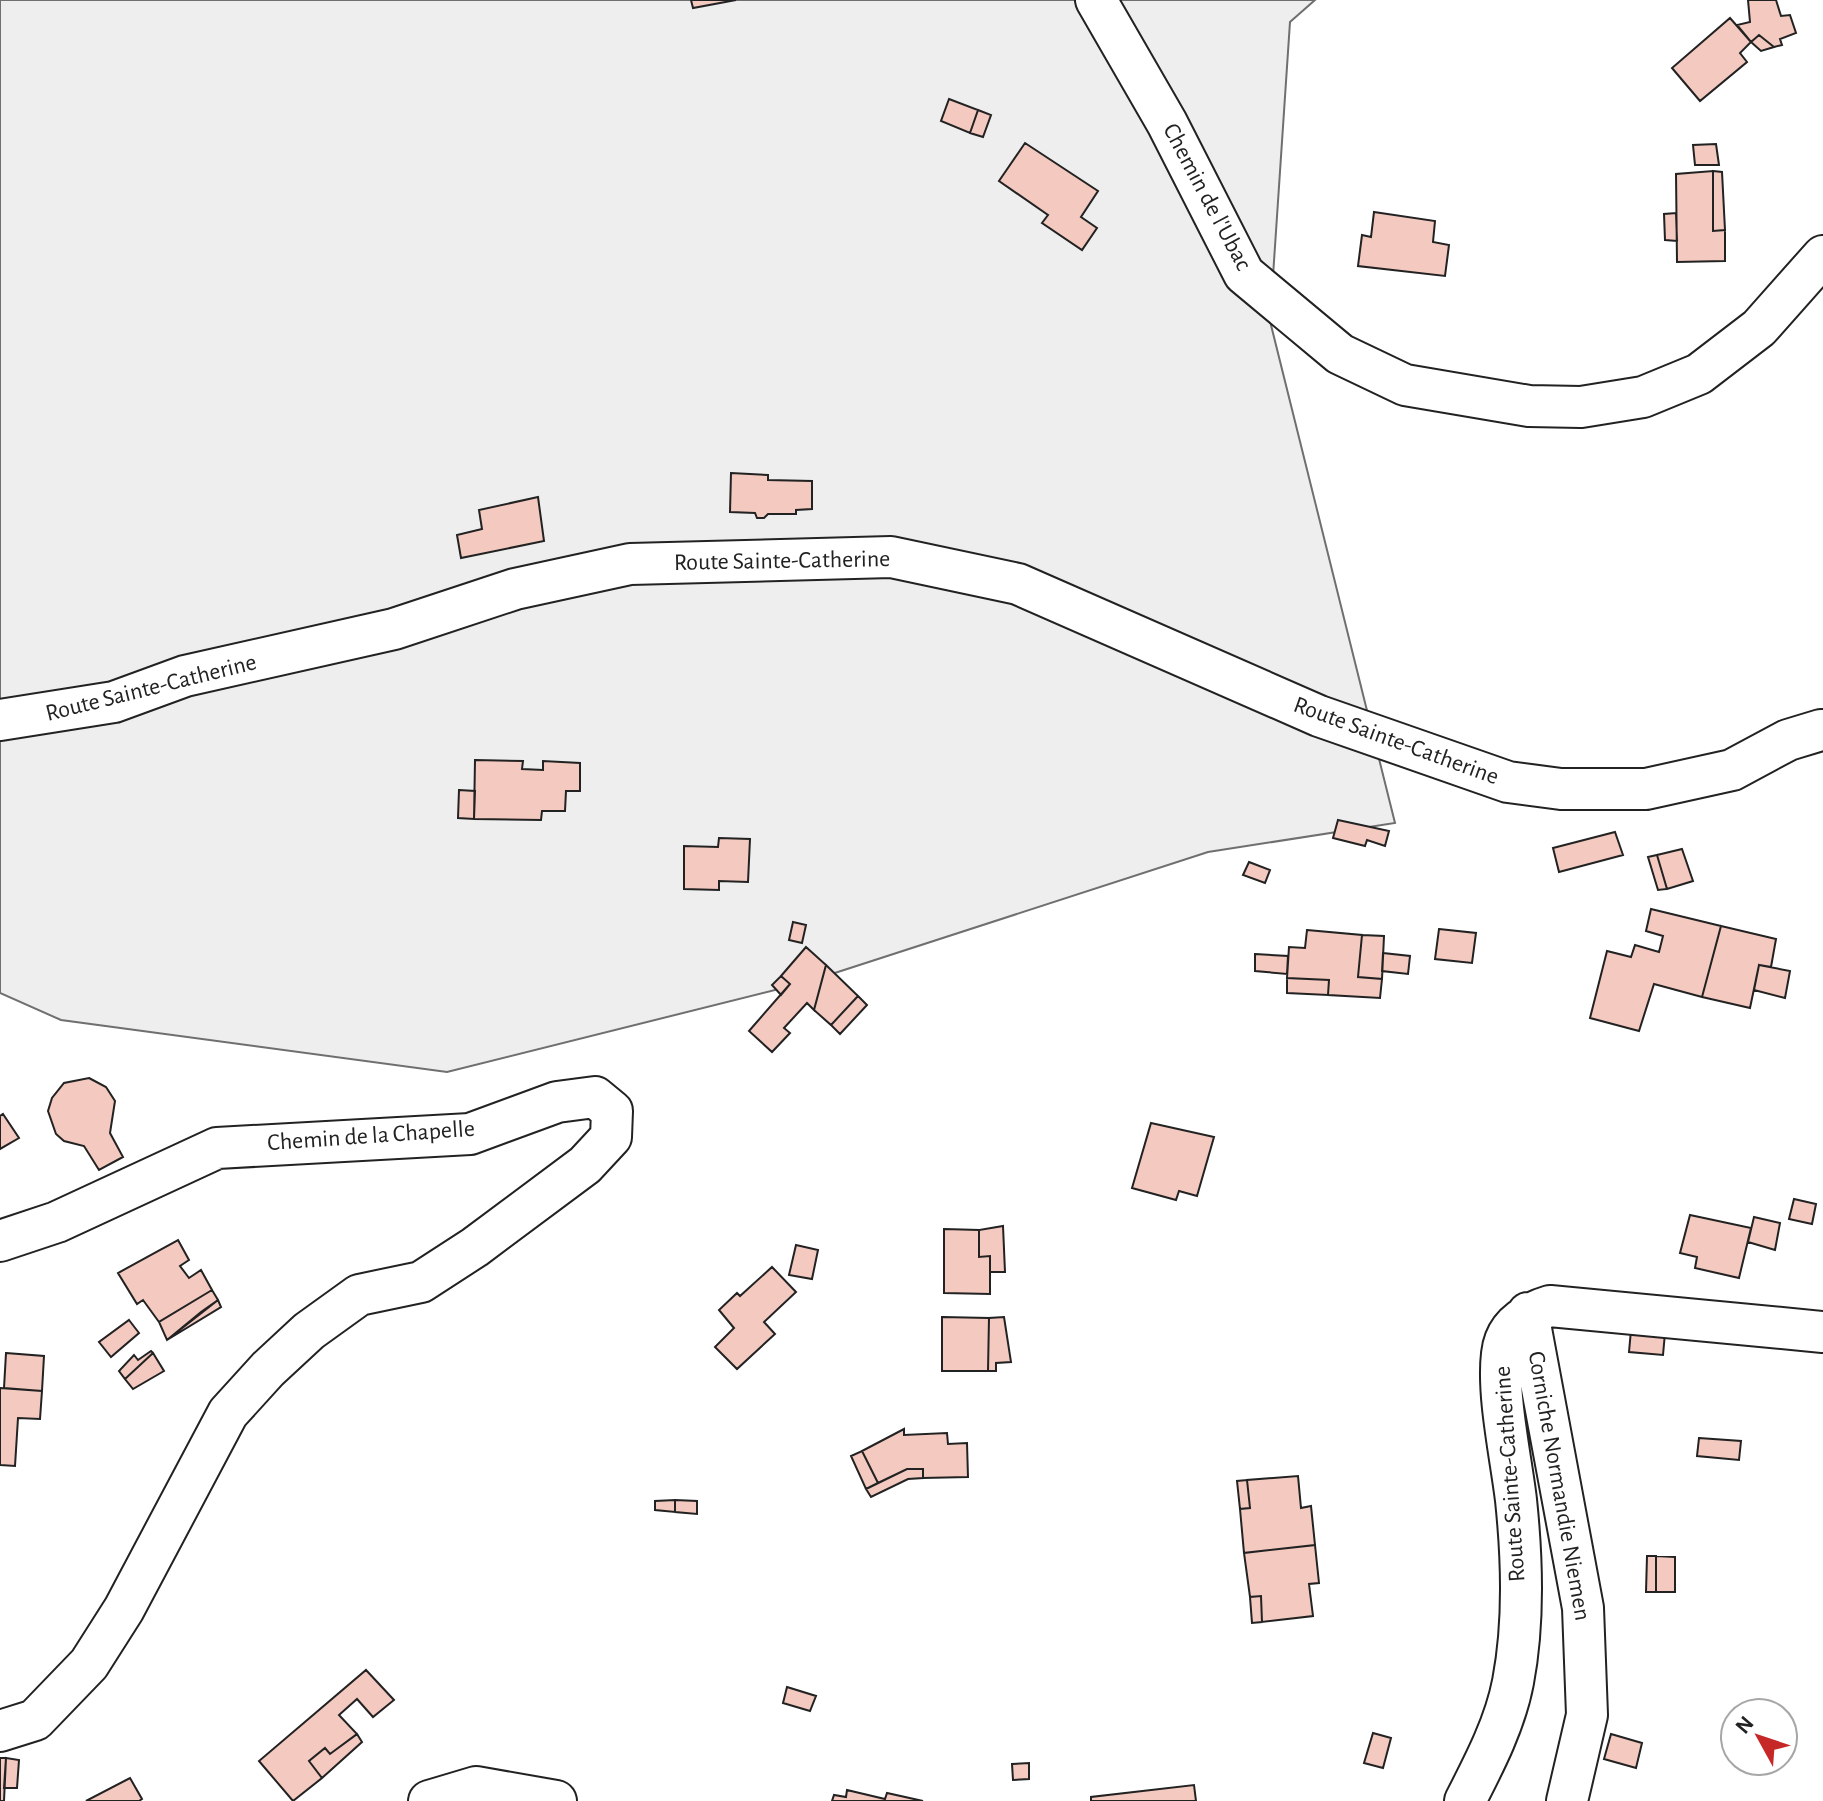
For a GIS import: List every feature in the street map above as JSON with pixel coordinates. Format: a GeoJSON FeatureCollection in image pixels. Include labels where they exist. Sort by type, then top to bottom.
{"type":"FeatureCollection","features":[{"type":"Feature","properties":{"kind":"street","name":"Chemin de l'Ubac"},"geometry":{"type":"LineString","coordinates":[[1096,0],[1167,123],[1244,274],[1340,354],[1405,385],[1529,406],[1581,407],[1643,397],[1699,374],[1759,328],[1823,256]]}},
{"type":"Feature","properties":{"kind":"street","name":"Route Sainte-Catherine"},"geometry":{"type":"LineString","coordinates":[[0,720],[114,702],[185,676],[394,629],[515,589],[630,564],[891,557],[1018,584],[1319,716],[1508,782],[1561,789],[1646,789],[1732,770],[1788,740],[1822,730]]}},
{"type":"Feature","properties":{"kind":"street","name":"Chemin de la Chapelle"},"geometry":{"type":"LineString","coordinates":[[0,1241],[57,1222],[217,1148],[470,1134],[557,1102],[595,1097],[612,1111],[611,1137],[585,1165],[536,1203],[421,1282],[359,1295],[309,1331],[268,1369],[228,1413],[124,1609],[89,1664],[35,1720],[0,1731]]}},
{"type":"Feature","properties":{"kind":"street","name":"Route Sainte-Catherine"},"geometry":{"type":"LineString","coordinates":[[1465,1801],[1489,1753],[1513,1683],[1519,1600],[1517,1510],[1502,1352],[1513,1327],[1539,1310]]}},
{"type":"Feature","properties":{"kind":"street"},"geometry":{"type":"LineString","coordinates":[[1539,1310],[1823,1332]]}},
{"type":"Feature","properties":{"kind":"street","name":"Corniche Normandie Niemen"},"geometry":{"type":"LineString","coordinates":[[1539,1310],[1583,1608],[1587,1715],[1567,1801]]}},
{"type":"Feature","properties":{"kind":"street"},"geometry":{"type":"LineString","coordinates":[[429,1801],[476,1787],[556,1801]]}},
{"type":"Feature","properties":{"kind":"shaded area"},"geometry":{"type":"Polygon","coordinates":[[[0,0],[1315,0],[1290,22],[1270,321],[1395,823],[1208,852],[807,982],[447,1072],[61,1020],[0,993],[0,0]]]}},
{"type":"Feature","properties":{"kind":"building"},"geometry":{"type":"Polygon","coordinates":[[[691,0],[736,0],[693,8],[691,0]]]}},
{"type":"Feature","properties":{"kind":"building"},"geometry":{"type":"Polygon","coordinates":[[[1748,0],[1776,0],[1781,16],[1790,15],[1796,33],[1780,39],[1782,45],[1774,47],[1759,35],[1751,42],[1737,25],[1750,22],[1748,0]]]}},
{"type":"Feature","properties":{"kind":"building"},"geometry":{"type":"Polygon","coordinates":[[[1730,18],[1751,42],[1740,53],[1747,62],[1700,101],[1672,68],[1730,18]]]}},
{"type":"Feature","properties":{"kind":"building"},"geometry":{"type":"Polygon","coordinates":[[[1759,35],[1774,47],[1761,51],[1751,42],[1759,35]]]}},
{"type":"Feature","properties":{"kind":"building"},"geometry":{"type":"Polygon","coordinates":[[[949,99],[978,110],[970,133],[941,121],[949,99]]]}},
{"type":"Feature","properties":{"kind":"building"},"geometry":{"type":"Polygon","coordinates":[[[978,110],[991,115],[983,137],[970,133],[978,110]]]}},
{"type":"Feature","properties":{"kind":"building"},"geometry":{"type":"Polygon","coordinates":[[[1025,143],[1098,191],[1081,217],[1097,228],[1082,250],[1042,223],[1048,215],[999,181],[1025,143]]]}},
{"type":"Feature","properties":{"kind":"building"},"geometry":{"type":"Polygon","coordinates":[[[1716,144],[1719,165],[1695,165],[1693,145],[1716,144]]]}},
{"type":"Feature","properties":{"kind":"building"},"geometry":{"type":"Polygon","coordinates":[[[1713,171],[1722,172],[1725,230],[1713,231],[1713,171]]]}},
{"type":"Feature","properties":{"kind":"building"},"geometry":{"type":"Polygon","coordinates":[[[1713,171],[1713,231],[1725,230],[1725,261],[1677,262],[1676,174],[1713,171]]]}},
{"type":"Feature","properties":{"kind":"building"},"geometry":{"type":"Polygon","coordinates":[[[1374,212],[1435,221],[1433,242],[1449,245],[1445,276],[1358,266],[1362,235],[1371,237],[1374,212]]]}},
{"type":"Feature","properties":{"kind":"building"},"geometry":{"type":"Polygon","coordinates":[[[1676,213],[1677,241],[1665,240],[1664,214],[1676,213]]]}},
{"type":"Feature","properties":{"kind":"building"},"geometry":{"type":"Polygon","coordinates":[[[731,473],[768,475],[768,480],[812,481],[812,509],[796,510],[796,514],[768,514],[764,518],[757,518],[755,513],[730,512],[731,473]]]}},
{"type":"Feature","properties":{"kind":"building"},"geometry":{"type":"Polygon","coordinates":[[[538,497],[544,541],[461,558],[457,535],[482,529],[479,510],[538,497]]]}},
{"type":"Feature","properties":{"kind":"building"},"geometry":{"type":"Polygon","coordinates":[[[475,760],[523,761],[522,769],[543,770],[543,761],[580,763],[580,791],[566,791],[565,811],[542,811],[541,820],[474,819],[475,760]]]}},
{"type":"Feature","properties":{"kind":"building"},"geometry":{"type":"Polygon","coordinates":[[[459,790],[475,791],[474,819],[458,818],[459,790]]]}},
{"type":"Feature","properties":{"kind":"building"},"geometry":{"type":"Polygon","coordinates":[[[1338,820],[1389,831],[1385,846],[1367,840],[1365,846],[1333,838],[1338,820]]]}},
{"type":"Feature","properties":{"kind":"building"},"geometry":{"type":"Polygon","coordinates":[[[1615,832],[1623,855],[1559,872],[1553,848],[1615,832]]]}},
{"type":"Feature","properties":{"kind":"building"},"geometry":{"type":"Polygon","coordinates":[[[719,838],[750,839],[748,882],[719,881],[719,890],[684,889],[684,846],[718,847],[719,838]]]}},
{"type":"Feature","properties":{"kind":"building"},"geometry":{"type":"Polygon","coordinates":[[[1682,849],[1693,881],[1667,889],[1657,855],[1682,849]]]}},
{"type":"Feature","properties":{"kind":"building"},"geometry":{"type":"Polygon","coordinates":[[[1657,855],[1667,889],[1658,890],[1648,857],[1657,855]]]}},
{"type":"Feature","properties":{"kind":"building"},"geometry":{"type":"Polygon","coordinates":[[[1249,862],[1270,870],[1265,883],[1243,875],[1249,862]]]}},
{"type":"Feature","properties":{"kind":"building"},"geometry":{"type":"Polygon","coordinates":[[[1651,909],[1721,926],[1702,997],[1654,984],[1639,1031],[1590,1018],[1607,951],[1631,957],[1635,945],[1659,952],[1663,936],[1646,931],[1651,909]]]}},
{"type":"Feature","properties":{"kind":"building"},"geometry":{"type":"Polygon","coordinates":[[[793,922],[806,925],[802,943],[789,940],[793,922]]]}},
{"type":"Feature","properties":{"kind":"building"},"geometry":{"type":"Polygon","coordinates":[[[1721,926],[1776,939],[1771,967],[1759,965],[1750,1008],[1702,997],[1721,926]]]}},
{"type":"Feature","properties":{"kind":"building"},"geometry":{"type":"Polygon","coordinates":[[[1439,929],[1476,933],[1472,963],[1435,959],[1439,929]]]}},
{"type":"Feature","properties":{"kind":"building"},"geometry":{"type":"Polygon","coordinates":[[[1307,930],[1362,935],[1358,977],[1382,979],[1380,998],[1328,995],[1329,980],[1287,978],[1289,947],[1305,948],[1307,930]]]}},
{"type":"Feature","properties":{"kind":"building"},"geometry":{"type":"Polygon","coordinates":[[[1362,935],[1384,936],[1382,979],[1358,977],[1362,935]]]}},
{"type":"Feature","properties":{"kind":"building"},"geometry":{"type":"Polygon","coordinates":[[[806,947],[826,965],[814,1010],[807,1003],[784,1028],[790,1033],[772,1052],[749,1031],[790,984],[781,976],[806,947]]]}},
{"type":"Feature","properties":{"kind":"building"},"geometry":{"type":"Polygon","coordinates":[[[1383,953],[1410,956],[1408,974],[1382,971],[1383,953]]]}},
{"type":"Feature","properties":{"kind":"building"},"geometry":{"type":"Polygon","coordinates":[[[1255,954],[1288,956],[1287,974],[1255,971],[1255,954]]]}},
{"type":"Feature","properties":{"kind":"building"},"geometry":{"type":"Polygon","coordinates":[[[826,965],[858,996],[831,1025],[814,1010],[826,965]]]}},
{"type":"Feature","properties":{"kind":"building"},"geometry":{"type":"Polygon","coordinates":[[[1759,965],[1790,971],[1785,998],[1754,990],[1759,965]]]}},
{"type":"Feature","properties":{"kind":"building"},"geometry":{"type":"Polygon","coordinates":[[[781,976],[790,984],[781,995],[772,985],[781,976]]]}},
{"type":"Feature","properties":{"kind":"building"},"geometry":{"type":"Polygon","coordinates":[[[1287,978],[1329,980],[1328,995],[1287,993],[1287,978]]]}},
{"type":"Feature","properties":{"kind":"building"},"geometry":{"type":"Polygon","coordinates":[[[858,996],[867,1005],[840,1034],[831,1025],[858,996]]]}},
{"type":"Feature","properties":{"kind":"building"},"geometry":{"type":"Polygon","coordinates":[[[89,1078],[106,1087],[115,1101],[110,1133],[123,1157],[99,1170],[84,1146],[64,1141],[56,1134],[48,1111],[52,1098],[64,1083],[89,1078]]]}},
{"type":"Feature","properties":{"kind":"building"},"geometry":{"type":"Polygon","coordinates":[[[3,1114],[19,1138],[0,1149],[0,1116],[3,1114]]]}},
{"type":"Feature","properties":{"kind":"building"},"geometry":{"type":"Polygon","coordinates":[[[1151,1123],[1214,1137],[1197,1196],[1179,1191],[1176,1200],[1132,1188],[1151,1123]]]}},
{"type":"Feature","properties":{"kind":"building"},"geometry":{"type":"Polygon","coordinates":[[[1794,1199],[1816,1204],[1812,1224],[1789,1219],[1794,1199]]]}},
{"type":"Feature","properties":{"kind":"building"},"geometry":{"type":"Polygon","coordinates":[[[1690,1215],[1751,1228],[1739,1278],[1695,1268],[1697,1257],[1680,1253],[1690,1215]]]}},
{"type":"Feature","properties":{"kind":"building"},"geometry":{"type":"Polygon","coordinates":[[[1754,1217],[1780,1223],[1775,1250],[1748,1242],[1754,1217]]]}},
{"type":"Feature","properties":{"kind":"building"},"geometry":{"type":"Polygon","coordinates":[[[1003,1226],[1005,1272],[990,1272],[990,1256],[979,1257],[979,1230],[1003,1226]]]}},
{"type":"Feature","properties":{"kind":"building"},"geometry":{"type":"Polygon","coordinates":[[[944,1229],[979,1230],[979,1257],[990,1256],[990,1294],[944,1293],[944,1229]]]}},
{"type":"Feature","properties":{"kind":"building"},"geometry":{"type":"Polygon","coordinates":[[[178,1240],[189,1260],[180,1266],[189,1278],[201,1270],[212,1290],[159,1322],[143,1300],[137,1304],[118,1273],[178,1240]]]}},
{"type":"Feature","properties":{"kind":"building"},"geometry":{"type":"Polygon","coordinates":[[[796,1245],[818,1250],[812,1279],[789,1275],[796,1245]]]}},
{"type":"Feature","properties":{"kind":"building"},"geometry":{"type":"Polygon","coordinates":[[[772,1267],[796,1292],[764,1322],[775,1334],[737,1369],[715,1347],[734,1328],[719,1310],[772,1267]]]}},
{"type":"Feature","properties":{"kind":"building"},"geometry":{"type":"Polygon","coordinates":[[[212,1290],[218,1300],[167,1340],[159,1322],[212,1290]]]}},
{"type":"Feature","properties":{"kind":"building"},"geometry":{"type":"Polygon","coordinates":[[[218,1300],[221,1307],[167,1340],[201,1312],[218,1300]]]}},
{"type":"Feature","properties":{"kind":"building"},"geometry":{"type":"Polygon","coordinates":[[[942,1317],[989,1318],[988,1371],[942,1371],[942,1317]]]}},
{"type":"Feature","properties":{"kind":"building"},"geometry":{"type":"Polygon","coordinates":[[[1004,1317],[1011,1362],[996,1363],[996,1371],[988,1371],[989,1318],[1004,1317]]]}},
{"type":"Feature","properties":{"kind":"building"},"geometry":{"type":"Polygon","coordinates":[[[129,1320],[139,1333],[111,1357],[99,1342],[129,1320]]]}},
{"type":"Feature","properties":{"kind":"building"},"geometry":{"type":"Polygon","coordinates":[[[1631,1330],[1665,1333],[1663,1355],[1629,1352],[1631,1330]]]}},
{"type":"Feature","properties":{"kind":"building"},"geometry":{"type":"Polygon","coordinates":[[[151,1351],[153,1353],[125,1379],[119,1371],[134,1355],[138,1360],[151,1351]]]}},
{"type":"Feature","properties":{"kind":"building"},"geometry":{"type":"Polygon","coordinates":[[[6,1353],[44,1356],[42,1391],[4,1388],[6,1353]]]}},
{"type":"Feature","properties":{"kind":"building"},"geometry":{"type":"Polygon","coordinates":[[[153,1353],[164,1371],[133,1389],[125,1379],[153,1353]]]}},
{"type":"Feature","properties":{"kind":"building"},"geometry":{"type":"Polygon","coordinates":[[[0,1388],[42,1391],[40,1419],[18,1418],[15,1466],[0,1465],[0,1388]]]}},
{"type":"Feature","properties":{"kind":"building"},"geometry":{"type":"Polygon","coordinates":[[[904,1429],[904,1435],[947,1433],[948,1444],[967,1443],[968,1477],[923,1478],[923,1469],[907,1469],[878,1483],[862,1451],[904,1429]]]}},
{"type":"Feature","properties":{"kind":"building"},"geometry":{"type":"Polygon","coordinates":[[[1699,1438],[1741,1441],[1739,1460],[1697,1456],[1699,1438]]]}},
{"type":"Feature","properties":{"kind":"building"},"geometry":{"type":"Polygon","coordinates":[[[862,1451],[878,1483],[866,1489],[851,1456],[862,1451]]]}},
{"type":"Feature","properties":{"kind":"building"},"geometry":{"type":"Polygon","coordinates":[[[907,1469],[923,1469],[923,1478],[908,1479],[871,1497],[866,1489],[907,1469]]]}},
{"type":"Feature","properties":{"kind":"building"},"geometry":{"type":"Polygon","coordinates":[[[1298,1476],[1301,1508],[1311,1506],[1315,1545],[1244,1553],[1240,1509],[1250,1508],[1247,1480],[1298,1476]]]}},
{"type":"Feature","properties":{"kind":"building"},"geometry":{"type":"Polygon","coordinates":[[[1247,1480],[1250,1508],[1240,1509],[1237,1481],[1247,1480]]]}},
{"type":"Feature","properties":{"kind":"building"},"geometry":{"type":"Polygon","coordinates":[[[675,1500],[675,1512],[655,1510],[655,1501],[675,1500]]]}},
{"type":"Feature","properties":{"kind":"building"},"geometry":{"type":"Polygon","coordinates":[[[675,1500],[697,1501],[697,1514],[675,1512],[675,1500]]]}},
{"type":"Feature","properties":{"kind":"building"},"geometry":{"type":"Polygon","coordinates":[[[1315,1545],[1319,1583],[1309,1584],[1313,1616],[1262,1622],[1261,1596],[1250,1597],[1244,1553],[1315,1545]]]}},
{"type":"Feature","properties":{"kind":"building"},"geometry":{"type":"Polygon","coordinates":[[[1647,1556],[1656,1556],[1656,1592],[1646,1592],[1647,1556]]]}},
{"type":"Feature","properties":{"kind":"building"},"geometry":{"type":"Polygon","coordinates":[[[1656,1556],[1675,1557],[1675,1592],[1656,1592],[1656,1556]]]}},
{"type":"Feature","properties":{"kind":"building"},"geometry":{"type":"Polygon","coordinates":[[[1261,1596],[1262,1622],[1252,1623],[1250,1597],[1261,1596]]]}},
{"type":"Feature","properties":{"kind":"building"},"geometry":{"type":"Polygon","coordinates":[[[366,1670],[394,1700],[373,1717],[357,1699],[339,1715],[357,1734],[330,1754],[325,1748],[309,1761],[322,1778],[293,1801],[259,1761],[366,1670]]]}},
{"type":"Feature","properties":{"kind":"building"},"geometry":{"type":"Polygon","coordinates":[[[787,1687],[816,1696],[810,1711],[783,1703],[787,1687]]]}},
{"type":"Feature","properties":{"kind":"building"},"geometry":{"type":"Polygon","coordinates":[[[1373,1733],[1391,1738],[1383,1768],[1364,1763],[1373,1733]]]}},
{"type":"Feature","properties":{"kind":"building"},"geometry":{"type":"Polygon","coordinates":[[[357,1734],[362,1742],[322,1778],[309,1761],[325,1748],[330,1754],[357,1734]]]}},
{"type":"Feature","properties":{"kind":"building"},"geometry":{"type":"Polygon","coordinates":[[[1611,1734],[1642,1743],[1636,1768],[1604,1759],[1611,1734]]]}},
{"type":"Feature","properties":{"kind":"building"},"geometry":{"type":"Polygon","coordinates":[[[0,1758],[6,1758],[4,1801],[0,1801],[0,1758]]]}},
{"type":"Feature","properties":{"kind":"building"},"geometry":{"type":"Polygon","coordinates":[[[6,1758],[19,1760],[17,1788],[4,1788],[6,1758]]]}},
{"type":"Feature","properties":{"kind":"building"},"geometry":{"type":"Polygon","coordinates":[[[1029,1763],[1029,1779],[1013,1780],[1012,1764],[1029,1763]]]}},
{"type":"Feature","properties":{"kind":"building"},"geometry":{"type":"Polygon","coordinates":[[[130,1778],[142,1799],[139,1801],[86,1801],[130,1778]]]}},
{"type":"Feature","properties":{"kind":"building"},"geometry":{"type":"Polygon","coordinates":[[[1194,1785],[1196,1801],[1091,1801],[1091,1797],[1194,1785]]]}},
{"type":"Feature","properties":{"kind":"building"},"geometry":{"type":"Polygon","coordinates":[[[847,1790],[885,1799],[887,1793],[923,1801],[832,1801],[834,1795],[846,1797],[847,1790]]]}}]}
